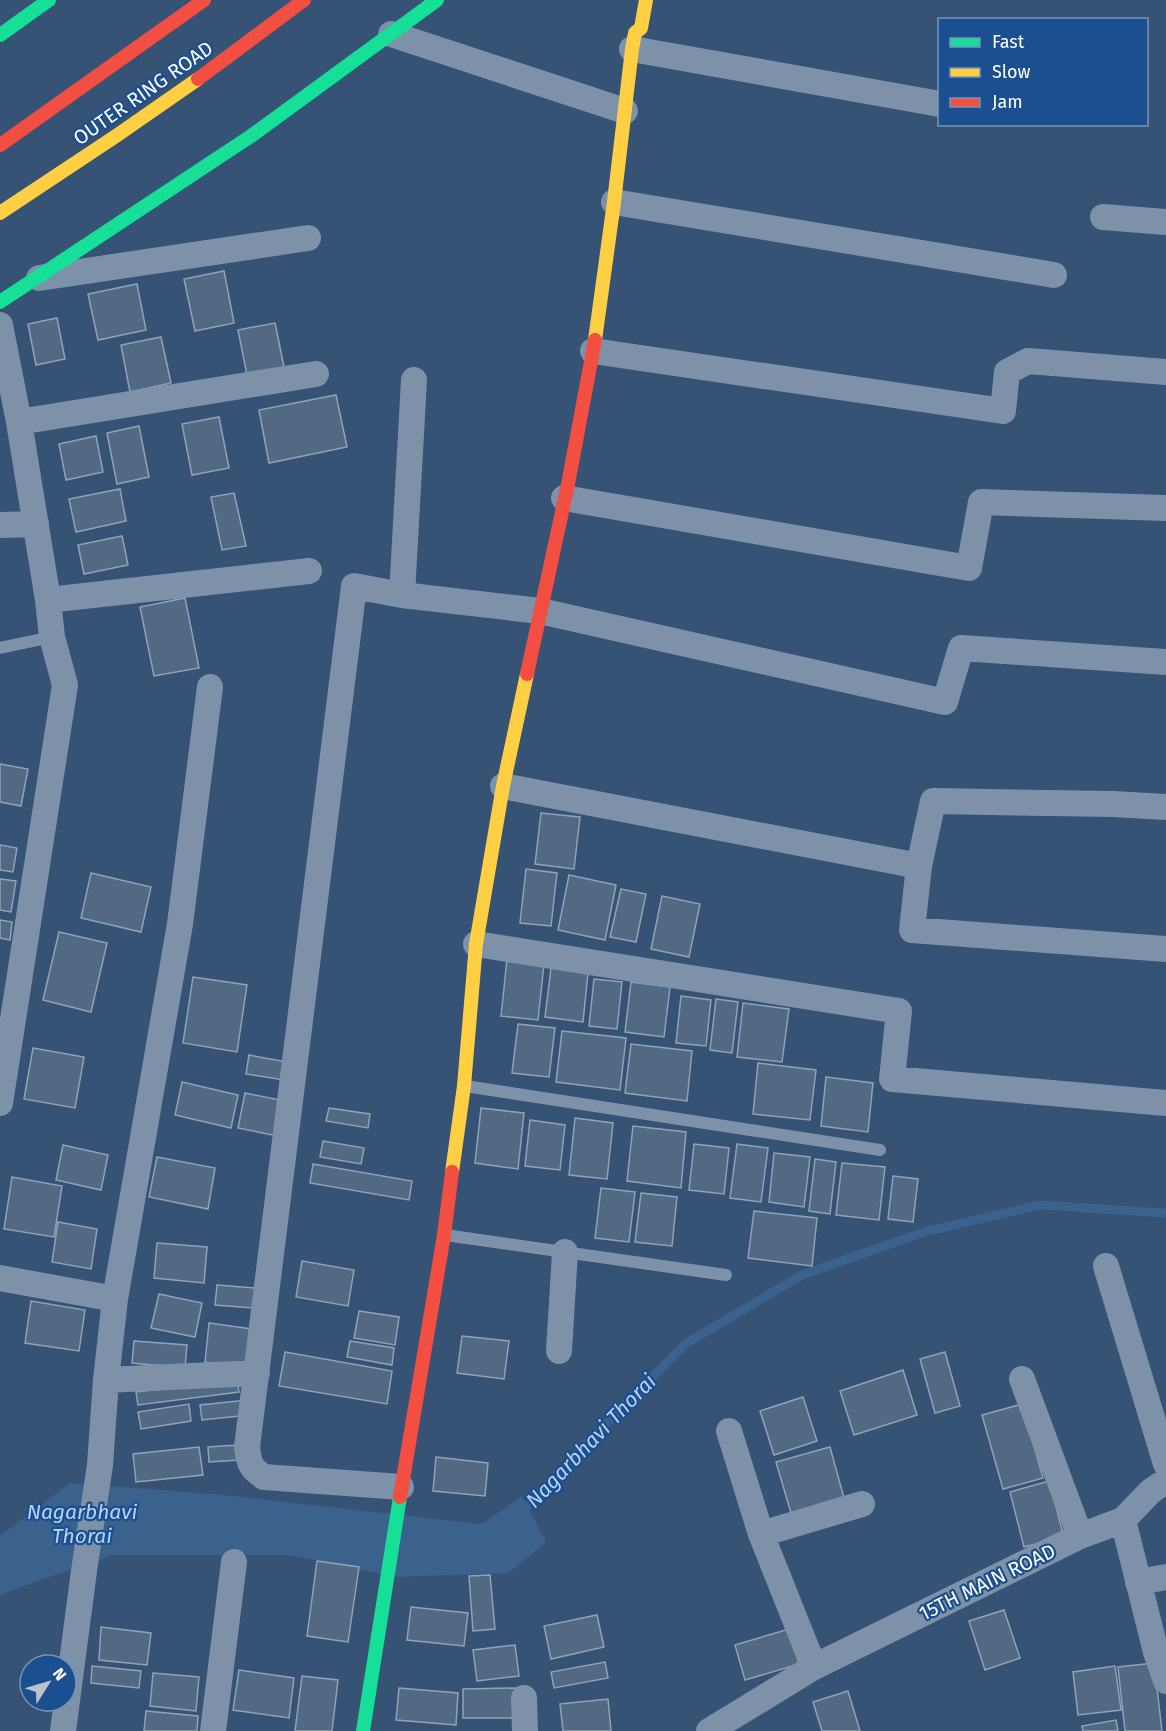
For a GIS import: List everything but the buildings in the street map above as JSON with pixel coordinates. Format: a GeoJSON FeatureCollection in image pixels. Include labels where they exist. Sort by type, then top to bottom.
{"type":"FeatureCollection","features":[{"type":"Feature","properties":{"kind":"main road"},"geometry":{"type":"LineString","coordinates":[[0,35],[49,0]]}},
{"type":"Feature","properties":{"kind":"main road","name":"OUTER RING ROAD"},"geometry":{"type":"LineString","coordinates":[[0,145],[204,0]]}},
{"type":"Feature","properties":{"kind":"main road","name":"OUTER RING ROAD"},"geometry":{"type":"LineString","coordinates":[[0,213],[47,184],[212,70],[304,0]]}},
{"type":"Feature","properties":{"kind":"main road"},"geometry":{"type":"LineString","coordinates":[[0,302],[251,136],[437,0]]}},
{"type":"Feature","properties":{"kind":"main road"},"geometry":{"type":"LineString","coordinates":[[363,1731],[399,1497],[444,1235],[464,1086],[476,944],[503,786],[593,351],[625,111],[631,35],[641,28],[646,0]]}},
{"type":"Feature","properties":{"kind":"street"},"geometry":{"type":"LineString","coordinates":[[391,34],[625,111]]}},
{"type":"Feature","properties":{"kind":"street"},"geometry":{"type":"LineString","coordinates":[[631,35],[938,104]]}},
{"type":"Feature","properties":{"kind":"street"},"geometry":{"type":"LineString","coordinates":[[614,202],[1054,275]]}},
{"type":"Feature","properties":{"kind":"street"},"geometry":{"type":"LineString","coordinates":[[1102,217],[1166,222]]}},
{"type":"Feature","properties":{"kind":"street"},"geometry":{"type":"LineString","coordinates":[[36,279],[308,238]]}},
{"type":"Feature","properties":{"kind":"street"},"geometry":{"type":"LineString","coordinates":[[0,325],[19,422],[52,637],[65,685],[0,1103]]}},
{"type":"Feature","properties":{"kind":"street"},"geometry":{"type":"LineString","coordinates":[[593,351],[1003,411],[1007,372],[1028,361],[1166,372]]}},
{"type":"Feature","properties":{"kind":"street"},"geometry":{"type":"LineString","coordinates":[[19,422],[316,374]]}},
{"type":"Feature","properties":{"kind":"street"},"geometry":{"type":"LineString","coordinates":[[402,595],[414,380]]}},
{"type":"Feature","properties":{"kind":"street"},"geometry":{"type":"LineString","coordinates":[[564,498],[969,568],[981,502],[1166,508]]}},
{"type":"Feature","properties":{"kind":"street"},"geometry":{"type":"LineString","coordinates":[[0,525],[36,524]]}},
{"type":"Feature","properties":{"kind":"street"},"geometry":{"type":"LineString","coordinates":[[48,600],[309,571]]}},
{"type":"Feature","properties":{"kind":"street"},"geometry":{"type":"LineString","coordinates":[[399,1497],[264,1477],[255,1471],[249,1462],[247,1447],[354,586],[402,595],[540,611],[945,702],[961,648],[1166,662]]}},
{"type":"Feature","properties":{"kind":"street"},"geometry":{"type":"LineString","coordinates":[[60,1730],[100,1465],[115,1299],[180,924],[210,687]]}},
{"type":"Feature","properties":{"kind":"street"},"geometry":{"type":"LineString","coordinates":[[503,786],[919,866]]}},
{"type":"Feature","properties":{"kind":"street"},"geometry":{"type":"LineString","coordinates":[[1166,807],[933,801],[919,866],[912,930],[1166,949]]}},
{"type":"Feature","properties":{"kind":"street"},"geometry":{"type":"LineString","coordinates":[[476,944],[899,1011],[892,1079],[1166,1103]]}},
{"type":"Feature","properties":{"kind":"street"},"geometry":{"type":"LineString","coordinates":[[559,1351],[565,1252]]}},
{"type":"Feature","properties":{"kind":"street"},"geometry":{"type":"LineString","coordinates":[[1106,1266],[1166,1464]]}},
{"type":"Feature","properties":{"kind":"street"},"geometry":{"type":"LineString","coordinates":[[0,1278],[115,1299]]}},
{"type":"Feature","properties":{"kind":"street"},"geometry":{"type":"LineString","coordinates":[[106,1380],[257,1373]]}},
{"type":"Feature","properties":{"kind":"street"},"geometry":{"type":"LineString","coordinates":[[1022,1379],[1080,1536]]}},
{"type":"Feature","properties":{"kind":"street"},"geometry":{"type":"LineString","coordinates":[[729,1431],[761,1534],[814,1667]]}},
{"type":"Feature","properties":{"kind":"street"},"geometry":{"type":"LineString","coordinates":[[1166,1480],[1151,1491],[1123,1520],[1156,1652],[1166,1681]]}},
{"type":"Feature","properties":{"kind":"street"},"geometry":{"type":"LineString","coordinates":[[761,1534],[862,1504]]}},
{"type":"Feature","properties":{"kind":"street","name":"15TH MAIN ROAD"},"geometry":{"type":"LineString","coordinates":[[709,1731],[814,1667],[1080,1536],[1123,1520]]}},
{"type":"Feature","properties":{"kind":"street"},"geometry":{"type":"LineString","coordinates":[[213,1731],[234,1562]]}},
{"type":"Feature","properties":{"kind":"street"},"geometry":{"type":"LineString","coordinates":[[1138,1582],[1166,1577]]}},
{"type":"Feature","properties":{"kind":"street"},"geometry":{"type":"LineString","coordinates":[[524,1698],[525,1731]]}},
{"type":"Feature","properties":{"kind":"lane"},"geometry":{"type":"LineString","coordinates":[[0,648],[52,637]]}},
{"type":"Feature","properties":{"kind":"lane"},"geometry":{"type":"LineString","coordinates":[[464,1086],[880,1150]]}},
{"type":"Feature","properties":{"kind":"lane"},"geometry":{"type":"LineString","coordinates":[[444,1235],[726,1275]]}},
{"type":"Feature","properties":{"kind":"water","name":"Nagarbhavi Thorai"},"geometry":{"type":"Polygon","coordinates":[[[70,1483],[215,1494],[482,1524],[522,1496],[546,1542],[509,1573],[397,1577],[290,1555],[113,1555],[0,1596],[0,1536],[70,1483]]]}},
{"type":"Feature","properties":{"kind":"waterway","name":"Nagarbhavi Thorai"},"geometry":{"type":"LineString","coordinates":[[520,1514],[685,1344],[802,1275],[924,1232],[1040,1205],[1166,1213]]}},
{"type":"Feature","properties":{"kind":"traffic: fast"},"geometry":{"type":"LineString","coordinates":[[0,35],[49,0]]}},
{"type":"Feature","properties":{"kind":"traffic: fast"},"geometry":{"type":"LineString","coordinates":[[0,302],[251,136],[437,0]]}},
{"type":"Feature","properties":{"kind":"traffic: fast"},"geometry":{"type":"LineString","coordinates":[[363,1731],[400,1497]]}},
{"type":"Feature","properties":{"kind":"traffic: slow"},"geometry":{"type":"LineString","coordinates":[[595,340],[632,49],[635,33],[641,28],[646,0]]}},
{"type":"Feature","properties":{"kind":"traffic: slow"},"geometry":{"type":"LineString","coordinates":[[0,213],[198,79]]}},
{"type":"Feature","properties":{"kind":"traffic: slow"},"geometry":{"type":"LineString","coordinates":[[452,1172],[464,1086],[476,944],[503,786],[527,674]]}},
{"type":"Feature","properties":{"kind":"traffic: jam"},"geometry":{"type":"LineString","coordinates":[[0,145],[204,0]]}},
{"type":"Feature","properties":{"kind":"traffic: jam"},"geometry":{"type":"LineString","coordinates":[[198,79],[304,0]]}},
{"type":"Feature","properties":{"kind":"traffic: jam"},"geometry":{"type":"LineString","coordinates":[[527,674],[568,484],[595,340]]}},
{"type":"Feature","properties":{"kind":"traffic: jam"},"geometry":{"type":"LineString","coordinates":[[400,1497],[444,1235],[452,1172]]}}]}
